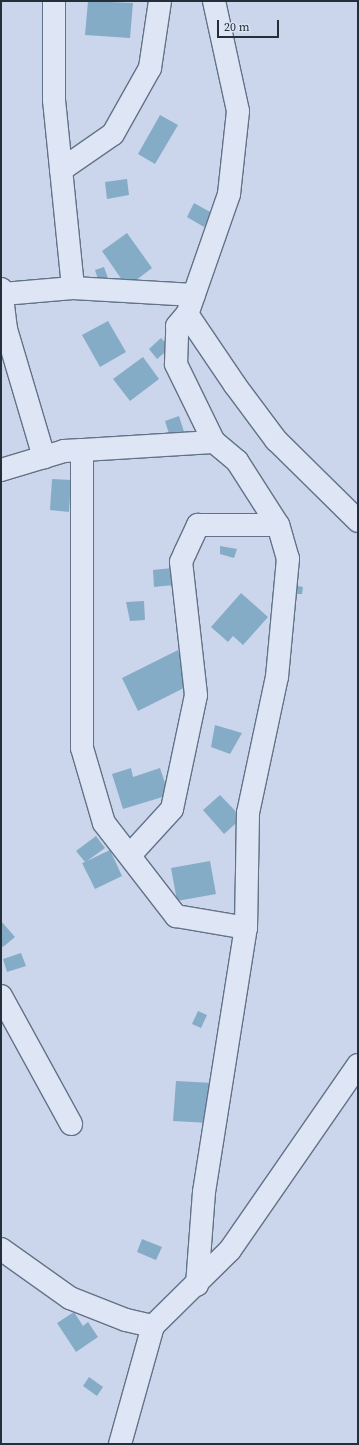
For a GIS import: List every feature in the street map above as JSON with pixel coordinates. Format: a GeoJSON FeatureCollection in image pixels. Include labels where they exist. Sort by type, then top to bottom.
{"type":"FeatureCollection","features":[{"type":"Feature","properties":{"kind":"street"},"geometry":{"type":"LineString","coordinates":[[54,1],[54,100],[73,288]]}},
{"type":"Feature","properties":{"kind":"street"},"geometry":{"type":"LineString","coordinates":[[61,170],[113,134],[150,68],[160,1]]}},
{"type":"Feature","properties":{"kind":"street"},"geometry":{"type":"LineString","coordinates":[[197,1285],[204,1192],[246,928],[248,813],[277,677],[288,559],[278,525],[237,461],[214,442],[176,364],[177,326],[191,304],[229,194],[238,111],[214,1]]}},
{"type":"Feature","properties":{"kind":"street"},"geometry":{"type":"LineString","coordinates":[[44,457],[6,329],[2,292],[73,288],[191,304]]}},
{"type":"Feature","properties":{"kind":"street"},"geometry":{"type":"LineString","coordinates":[[191,304],[235,385],[276,440],[358,520]]}},
{"type":"Feature","properties":{"kind":"street"},"geometry":{"type":"LineString","coordinates":[[1,470],[64,451],[214,442]]}},
{"type":"Feature","properties":{"kind":"street"},"geometry":{"type":"LineString","coordinates":[[82,450],[82,748],[104,823],[176,916],[246,928]]}},
{"type":"Feature","properties":{"kind":"street"},"geometry":{"type":"LineString","coordinates":[[130,855],[172,809],[196,695],[181,562],[185,553],[198,525],[278,525]]}},
{"type":"Feature","properties":{"kind":"street"},"geometry":{"type":"LineString","coordinates":[[1,996],[71,1124]]}},
{"type":"Feature","properties":{"kind":"street"},"geometry":{"type":"LineString","coordinates":[[120,1444],[153,1326],[197,1285],[230,1250],[358,1065]]}},
{"type":"Feature","properties":{"kind":"street"},"geometry":{"type":"LineString","coordinates":[[1,1249],[70,1298],[126,1320],[153,1326]]}},
{"type":"Feature","properties":{"kind":"building"},"geometry":{"type":"Polygon","coordinates":[[[88,1],[133,3],[130,38],[85,35],[88,1]]]}},
{"type":"Feature","properties":{"kind":"building"},"geometry":{"type":"Polygon","coordinates":[[[160,115],[178,125],[155,164],[138,154],[160,115]]]}},
{"type":"Feature","properties":{"kind":"building"},"geometry":{"type":"Polygon","coordinates":[[[127,179],[129,195],[107,199],[105,182],[127,179]]]}},
{"type":"Feature","properties":{"kind":"building"},"geometry":{"type":"Polygon","coordinates":[[[194,203],[212,213],[204,227],[187,217],[194,203]]]}},
{"type":"Feature","properties":{"kind":"building"},"geometry":{"type":"Polygon","coordinates":[[[127,233],[152,268],[127,287],[102,251],[127,233]]]}},
{"type":"Feature","properties":{"kind":"building"},"geometry":{"type":"Polygon","coordinates":[[[104,267],[109,281],[100,285],[95,270],[104,267]]]}},
{"type":"Feature","properties":{"kind":"building"},"geometry":{"type":"Polygon","coordinates":[[[108,321],[126,352],[100,367],[82,335],[108,321]]]}},
{"type":"Feature","properties":{"kind":"building"},"geometry":{"type":"Polygon","coordinates":[[[161,338],[170,348],[157,359],[149,349],[161,338]]]}},
{"type":"Feature","properties":{"kind":"building"},"geometry":{"type":"Polygon","coordinates":[[[143,357],[159,379],[130,401],[113,379],[143,357]]]}},
{"type":"Feature","properties":{"kind":"building"},"geometry":{"type":"Polygon","coordinates":[[[179,416],[185,435],[171,440],[165,421],[179,416]]]}},
{"type":"Feature","properties":{"kind":"building"},"geometry":{"type":"Polygon","coordinates":[[[52,479],[71,480],[69,512],[50,510],[52,479]]]}},
{"type":"Feature","properties":{"kind":"building"},"geometry":{"type":"Polygon","coordinates":[[[220,546],[237,549],[234,558],[220,554],[220,546]]]}},
{"type":"Feature","properties":{"kind":"building"},"geometry":{"type":"Polygon","coordinates":[[[172,568],[173,585],[154,587],[153,570],[172,568]]]}},
{"type":"Feature","properties":{"kind":"building"},"geometry":{"type":"Polygon","coordinates":[[[292,585],[303,587],[302,594],[293,594],[292,585]]]}},
{"type":"Feature","properties":{"kind":"building"},"geometry":{"type":"Polygon","coordinates":[[[241,593],[268,617],[243,645],[233,636],[228,642],[211,627],[241,593]]]}},
{"type":"Feature","properties":{"kind":"building"},"geometry":{"type":"Polygon","coordinates":[[[144,601],[145,620],[130,621],[126,602],[144,601]]]}},
{"type":"Feature","properties":{"kind":"building"},"geometry":{"type":"Polygon","coordinates":[[[178,650],[190,675],[182,679],[186,687],[138,711],[122,678],[178,650]]]}},
{"type":"Feature","properties":{"kind":"building"},"geometry":{"type":"Polygon","coordinates":[[[215,725],[242,733],[230,754],[211,747],[215,725]]]}},
{"type":"Feature","properties":{"kind":"building"},"geometry":{"type":"Polygon","coordinates":[[[131,768],[133,777],[160,768],[169,795],[123,809],[112,774],[131,768]]]}},
{"type":"Feature","properties":{"kind":"building"},"geometry":{"type":"Polygon","coordinates":[[[220,795],[242,818],[224,834],[203,810],[220,795]]]}},
{"type":"Feature","properties":{"kind":"building"},"geometry":{"type":"Polygon","coordinates":[[[96,836],[105,848],[87,861],[110,850],[122,876],[95,889],[82,863],[85,862],[76,851],[96,836]]]}},
{"type":"Feature","properties":{"kind":"building"},"geometry":{"type":"Polygon","coordinates":[[[210,861],[216,894],[177,901],[171,868],[210,861]]]}},
{"type":"Feature","properties":{"kind":"building"},"geometry":{"type":"Polygon","coordinates":[[[1,921],[15,937],[3,947],[1,945],[1,921]]]}},
{"type":"Feature","properties":{"kind":"building"},"geometry":{"type":"Polygon","coordinates":[[[21,953],[26,966],[7,972],[3,959],[21,953]]]}},
{"type":"Feature","properties":{"kind":"building"},"geometry":{"type":"Polygon","coordinates":[[[198,1011],[207,1015],[201,1028],[192,1024],[198,1011]]]}},
{"type":"Feature","properties":{"kind":"building"},"geometry":{"type":"Polygon","coordinates":[[[176,1081],[213,1083],[210,1123],[173,1121],[176,1081]]]}},
{"type":"Feature","properties":{"kind":"building"},"geometry":{"type":"Polygon","coordinates":[[[142,1239],[162,1247],[156,1260],[137,1252],[142,1239]]]}},
{"type":"Feature","properties":{"kind":"building"},"geometry":{"type":"Polygon","coordinates":[[[74,1312],[83,1326],[88,1322],[98,1337],[76,1352],[57,1323],[74,1312]]]}},
{"type":"Feature","properties":{"kind":"building"},"geometry":{"type":"Polygon","coordinates":[[[89,1377],[103,1387],[97,1396],[83,1386],[89,1377]]]}}]}
